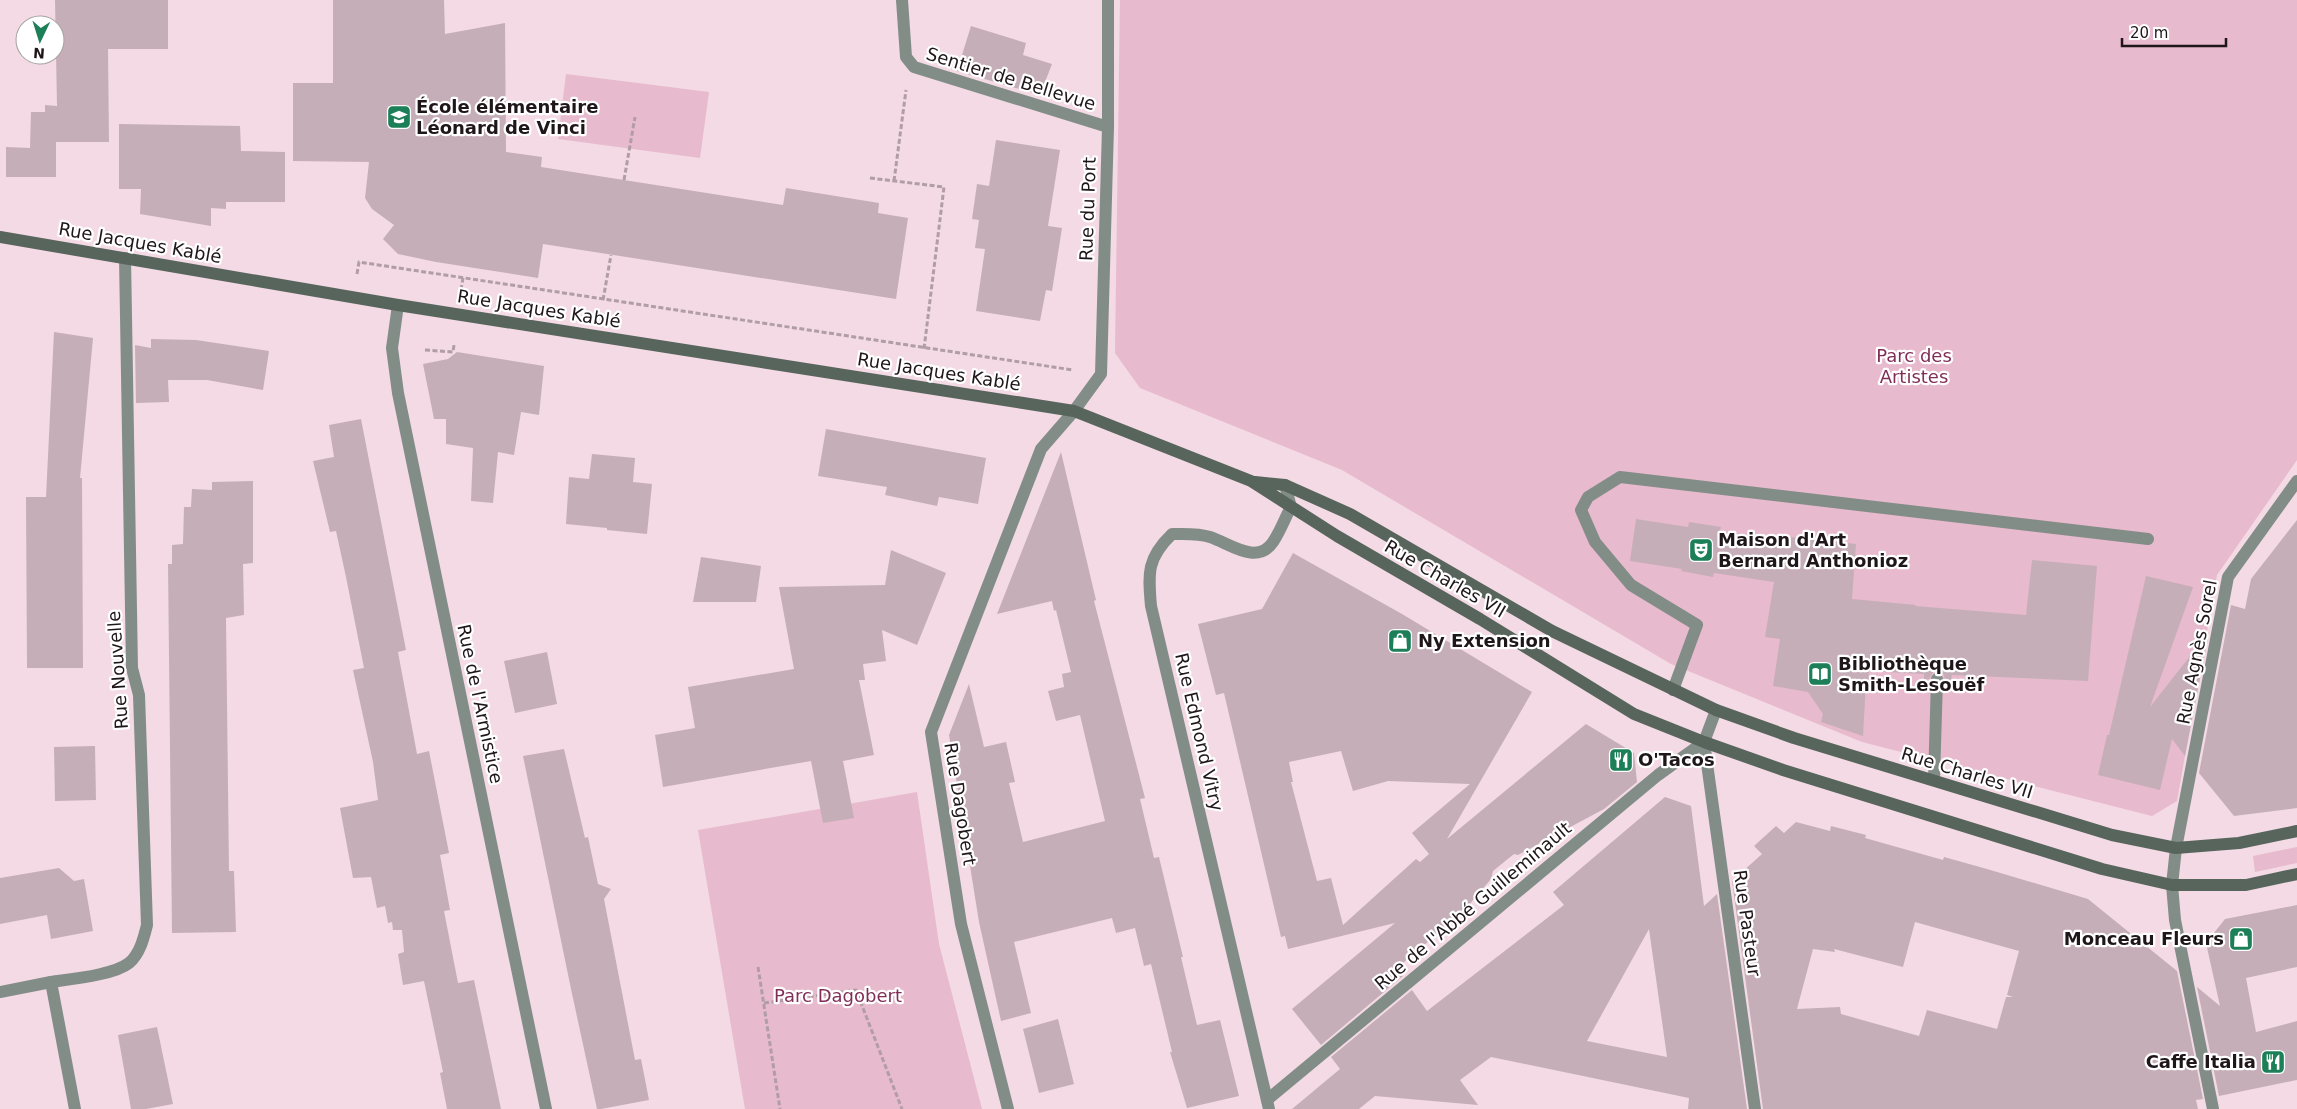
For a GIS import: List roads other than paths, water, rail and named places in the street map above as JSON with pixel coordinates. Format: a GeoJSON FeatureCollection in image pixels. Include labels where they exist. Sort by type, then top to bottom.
{"type":"FeatureCollection","features":[{"type":"Feature","properties":{"kind":"main road","name":"Rue Jacques Kablé"},"geometry":{"type":"LineString","coordinates":[[0,237],[398,305],[1074,411]]}},
{"type":"Feature","properties":{"kind":"main road","name":"Rue Charles VII"},"geometry":{"type":"LineString","coordinates":[[1074,411],[1251,481],[1290,507],[1480,619],[1634,714],[1704,742],[1783,770],[2102,870],[2172,885],[2246,885],[2297,874]]}},
{"type":"Feature","properties":{"kind":"main road","name":"Rue Charles VII"},"geometry":{"type":"LineString","coordinates":[[1251,481],[1285,485],[1350,514],[1552,631],[1716,710],[1794,738],[2112,836],[2176,848],[2238,843],[2297,831]]}},
{"type":"Feature","properties":{"kind":"street","name":"Sentier de Bellevue"},"geometry":{"type":"LineString","coordinates":[[902,0],[906,58],[914,67],[1108,126]]}},
{"type":"Feature","properties":{"kind":"street","name":"Rue du Port"},"geometry":{"type":"LineString","coordinates":[[1074,411],[1101,374],[1108,126],[1108,0]]}},
{"type":"Feature","properties":{"kind":"street","name":"Rue Nouvelle"},"geometry":{"type":"LineString","coordinates":[[51,982],[106,972],[130,963],[142,943],[147,924],[139,695],[132,668],[125,258]]}},
{"type":"Feature","properties":{"kind":"street","name":"Rue de l'Armistice"},"geometry":{"type":"LineString","coordinates":[[398,305],[392,348],[398,393],[546,1109]]}},
{"type":"Feature","properties":{"kind":"street","name":"Rue Dagobert"},"geometry":{"type":"LineString","coordinates":[[1008,1109],[960,924],[931,732],[1042,449],[1074,411]]}},
{"type":"Feature","properties":{"kind":"street"},"geometry":{"type":"LineString","coordinates":[[1674,690],[1697,625],[1631,585],[1595,542],[1581,510],[1588,497],[1620,476],[2148,539]]}},
{"type":"Feature","properties":{"kind":"street","name":"Rue Agnès Sorel"},"geometry":{"type":"LineString","coordinates":[[2176,848],[2228,577],[2297,481]]}},
{"type":"Feature","properties":{"kind":"street"},"geometry":{"type":"LineString","coordinates":[[1285,485],[1290,507]]}},
{"type":"Feature","properties":{"kind":"street","name":"Rue Edmond Vitry"},"geometry":{"type":"LineString","coordinates":[[1268,1104],[1151,606],[1149,582],[1150,564],[1155,553],[1172,534],[1195,534],[1211,538],[1238,550],[1259,552],[1266,549],[1273,542],[1290,507]]}},
{"type":"Feature","properties":{"kind":"street"},"geometry":{"type":"LineString","coordinates":[[1934,780],[1937,680]]}},
{"type":"Feature","properties":{"kind":"street"},"geometry":{"type":"LineString","coordinates":[[1704,742],[1716,710]]}},
{"type":"Feature","properties":{"kind":"street","name":"Rue de l'Abbé Guilleminault"},"geometry":{"type":"LineString","coordinates":[[1268,1104],[1658,776],[1704,742]]}},
{"type":"Feature","properties":{"kind":"street","name":"Rue Pasteur"},"geometry":{"type":"LineString","coordinates":[[1704,742],[1755,1109]]}},
{"type":"Feature","properties":{"kind":"street"},"geometry":{"type":"LineString","coordinates":[[2176,848],[2172,885],[2175,920],[2213,1109]]}},
{"type":"Feature","properties":{"kind":"street"},"geometry":{"type":"LineString","coordinates":[[0,992],[51,982],[75,1109]]}},
{"type":"Feature","properties":{"kind":"place","name":"École élémentaire Léonard de Vinci"},"geometry":{"type":"Point","coordinates":[399,117]}},
{"type":"Feature","properties":{"kind":"place","name":"Maison d'Art Bernard Anthonioz"},"geometry":{"type":"Point","coordinates":[1701,550]}},
{"type":"Feature","properties":{"kind":"place","name":"Ny Extension"},"geometry":{"type":"Point","coordinates":[1400,641]}},
{"type":"Feature","properties":{"kind":"place","name":"Bibliothèque Smith-Lesouëf"},"geometry":{"type":"Point","coordinates":[1820,674]}},
{"type":"Feature","properties":{"kind":"place","name":"O'Tacos"},"geometry":{"type":"Point","coordinates":[1621,760]}},
{"type":"Feature","properties":{"kind":"place","name":"Monceau Fleurs"},"geometry":{"type":"Point","coordinates":[2241,939]}},
{"type":"Feature","properties":{"kind":"place","name":"Caffe Italia"},"geometry":{"type":"Point","coordinates":[2273,1062]}},
{"type":"Feature","properties":{"kind":"park label","name":"Parc des Artistes"},"geometry":{"type":"Point","coordinates":[1914,366]}},
{"type":"Feature","properties":{"kind":"park label","name":"Parc Dagobert"},"geometry":{"type":"Point","coordinates":[838,996]}}]}
